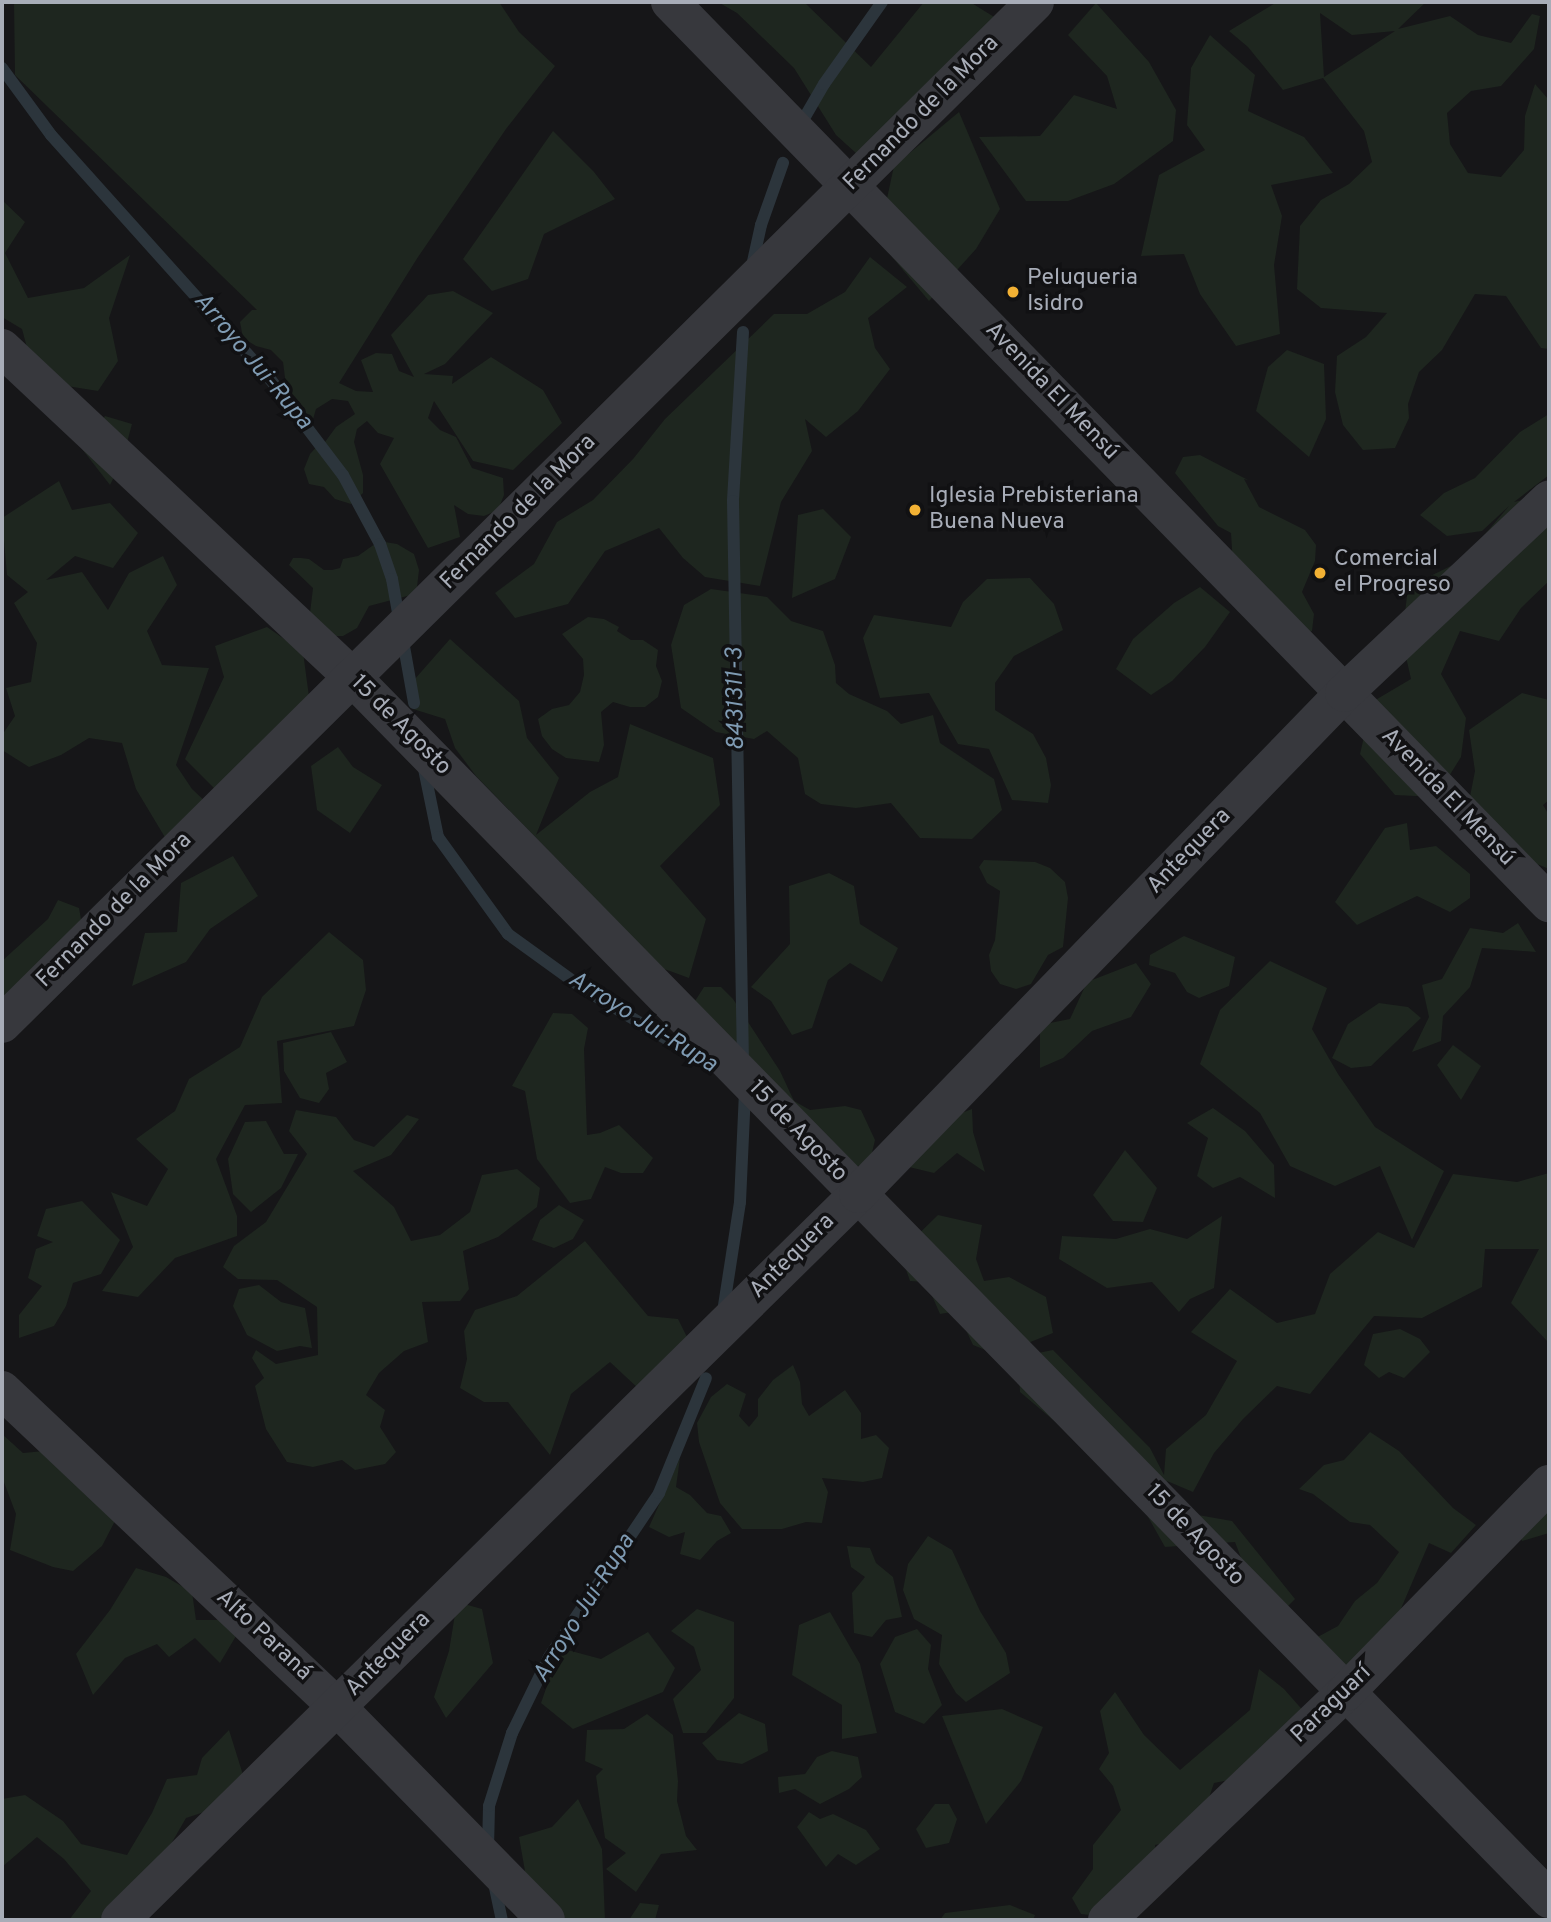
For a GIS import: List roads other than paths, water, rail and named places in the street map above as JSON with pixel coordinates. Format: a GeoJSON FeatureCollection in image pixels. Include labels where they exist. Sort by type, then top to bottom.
{"type":"FeatureCollection","features":[{"type":"Feature","properties":{"kind":"street","name":"Avenida El Mensú"},"geometry":{"type":"LineString","coordinates":[[670,2],[1549,903]]}},
{"type":"Feature","properties":{"kind":"street","name":"Fernando de la Mora"},"geometry":{"type":"LineString","coordinates":[[2,1024],[1035,2]]}},
{"type":"Feature","properties":{"kind":"street","name":"15 de Agosto"},"geometry":{"type":"LineString","coordinates":[[2,348],[352,677],[1549,1899]]}},
{"type":"Feature","properties":{"kind":"street","name":"Antequera"},"geometry":{"type":"LineString","coordinates":[[120,1920],[858,1194],[1344,693],[1549,500]]}},
{"type":"Feature","properties":{"kind":"street","name":"Alto Paraná"},"geometry":{"type":"LineString","coordinates":[[2,1390],[337,1707],[546,1920]]}},
{"type":"Feature","properties":{"kind":"street","name":"Paraguarí"},"geometry":{"type":"LineString","coordinates":[[1107,1920],[1346,1692],[1549,1484]]}},
{"type":"Feature","properties":{"kind":"waterway","name":"8431311-3"},"geometry":{"type":"LineString","coordinates":[[799,127],[824,84],[882,2]]}},
{"type":"Feature","properties":{"kind":"waterway","name":"Arroyo Jui-Rupa"},"geometry":{"type":"LineString","coordinates":[[2,68],[51,135],[270,379],[343,475],[380,544],[392,579],[414,703]]}},
{"type":"Feature","properties":{"kind":"waterway","name":"8431311-3"},"geometry":{"type":"LineString","coordinates":[[752,266],[761,225],[783,163]]}},
{"type":"Feature","properties":{"kind":"waterway","name":"8431311-3"},"geometry":{"type":"LineString","coordinates":[[743,332],[733,501],[743,1063]]}},
{"type":"Feature","properties":{"kind":"waterway","name":"Arroyo Jui-Rupa"},"geometry":{"type":"LineString","coordinates":[[423,764],[438,837],[508,934],[584,989],[711,1066]]}},
{"type":"Feature","properties":{"kind":"waterway","name":"Arroyo Jui-Rupa"},"geometry":{"type":"LineString","coordinates":[[723,1312],[740,1202],[745,1090]]}},
{"type":"Feature","properties":{"kind":"waterway","name":"Arroyo Jui-Rupa"},"geometry":{"type":"LineString","coordinates":[[488,1848],[489,1806],[512,1733],[549,1657],[659,1493],[706,1378]]}},
{"type":"Feature","properties":{"kind":"waterway","name":"Arroyo Jui-Rupa"},"geometry":{"type":"LineString","coordinates":[[494,1883],[502,1920]]}},
{"type":"Feature","properties":{"kind":"place","name":"Peluqueria Isidro"},"geometry":{"type":"Point","coordinates":[1013,292]}},
{"type":"Feature","properties":{"kind":"place","name":"Iglesia Prebisteriana Buena Nueva"},"geometry":{"type":"Point","coordinates":[915,510]}},
{"type":"Feature","properties":{"kind":"place","name":"Comercial el Progreso"},"geometry":{"type":"Point","coordinates":[1320,573]}}]}
